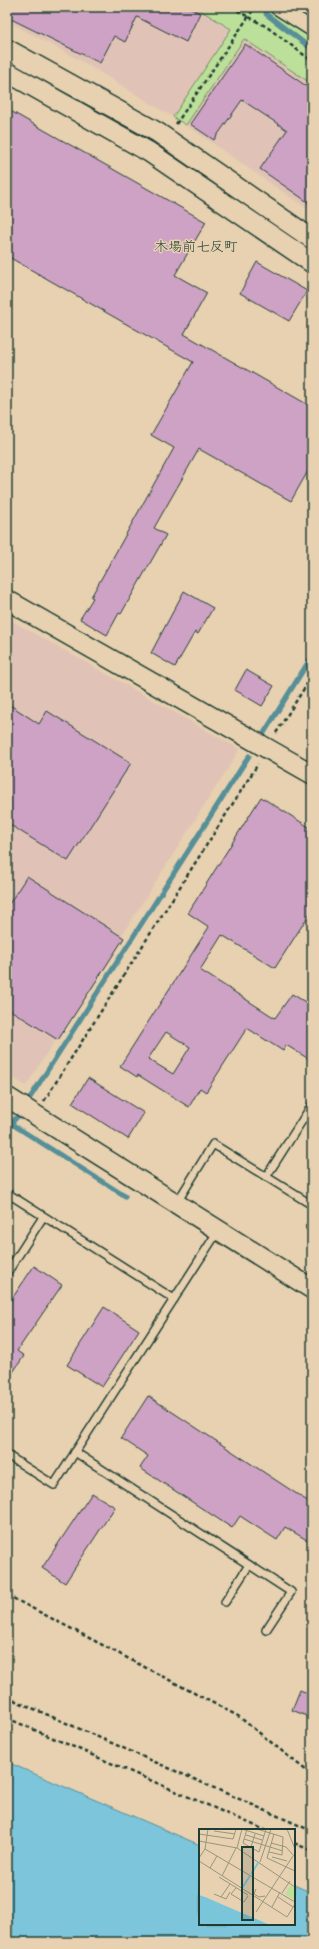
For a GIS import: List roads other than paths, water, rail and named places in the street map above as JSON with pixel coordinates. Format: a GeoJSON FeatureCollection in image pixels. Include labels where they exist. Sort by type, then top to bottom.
{"type":"FeatureCollection","features":[{"type":"Feature","properties":{"kind":"street"},"geometry":{"type":"LineString","coordinates":[[277,7],[312,30]]}},
{"type":"Feature","properties":{"kind":"street"},"geometry":{"type":"LineString","coordinates":[[7,49],[156,132],[312,238]]}},
{"type":"Feature","properties":{"kind":"street"},"geometry":{"type":"LineString","coordinates":[[7,72],[149,152],[312,263]]}},
{"type":"Feature","properties":{"kind":"street"},"geometry":{"type":"LineString","coordinates":[[7,600],[312,774]]}},
{"type":"Feature","properties":{"kind":"street"},"geometry":{"type":"LineString","coordinates":[[7,1097],[312,1289]]}},
{"type":"Feature","properties":{"kind":"lane"},"geometry":{"type":"LineString","coordinates":[[266,1177],[312,1105]]}},
{"type":"Feature","properties":{"kind":"lane"},"geometry":{"type":"LineString","coordinates":[[176,1204],[213,1144],[312,1205]]}},
{"type":"Feature","properties":{"kind":"lane"},"geometry":{"type":"LineString","coordinates":[[7,1193],[174,1299]]}},
{"type":"Feature","properties":{"kind":"lane"},"geometry":{"type":"LineString","coordinates":[[7,1273],[43,1217]]}},
{"type":"Feature","properties":{"kind":"lane"},"geometry":{"type":"LineString","coordinates":[[312,1225],[310,1227],[312,1228]]}},
{"type":"Feature","properties":{"kind":"lane"},"geometry":{"type":"LineString","coordinates":[[7,1455],[54,1485],[218,1231]]}},
{"type":"Feature","properties":{"kind":"lane"},"geometry":{"type":"LineString","coordinates":[[75,1452],[291,1592],[266,1630]]}},
{"type":"Feature","properties":{"kind":"lane"},"geometry":{"type":"LineString","coordinates":[[224,1602],[249,1565]]}},
{"type":"Feature","properties":{"kind":"water"},"geometry":{"type":"Polygon","coordinates":[[[7,1762],[199,1845],[199,1925],[295,1925],[295,1885],[312,1893],[312,1942],[7,1942],[7,1762]]]}},
{"type":"Feature","properties":{"kind":"waterway"},"geometry":{"type":"LineString","coordinates":[[266,14],[312,49]]}},
{"type":"Feature","properties":{"kind":"waterway"},"geometry":{"type":"LineString","coordinates":[[264,733],[312,656]]}},
{"type":"Feature","properties":{"kind":"waterway"},"geometry":{"type":"LineString","coordinates":[[26,1104],[249,756]]}},
{"type":"Feature","properties":{"kind":"waterway"},"geometry":{"type":"LineString","coordinates":[[11,1124],[22,1111]]}},
{"type":"Feature","properties":{"kind":"waterway"},"geometry":{"type":"LineString","coordinates":[[7,1121],[125,1196]]}},
{"type":"Feature","properties":{"kind":"district","name":"木場前七反町"},"geometry":{"type":"Point","coordinates":[196,248]}}]}
